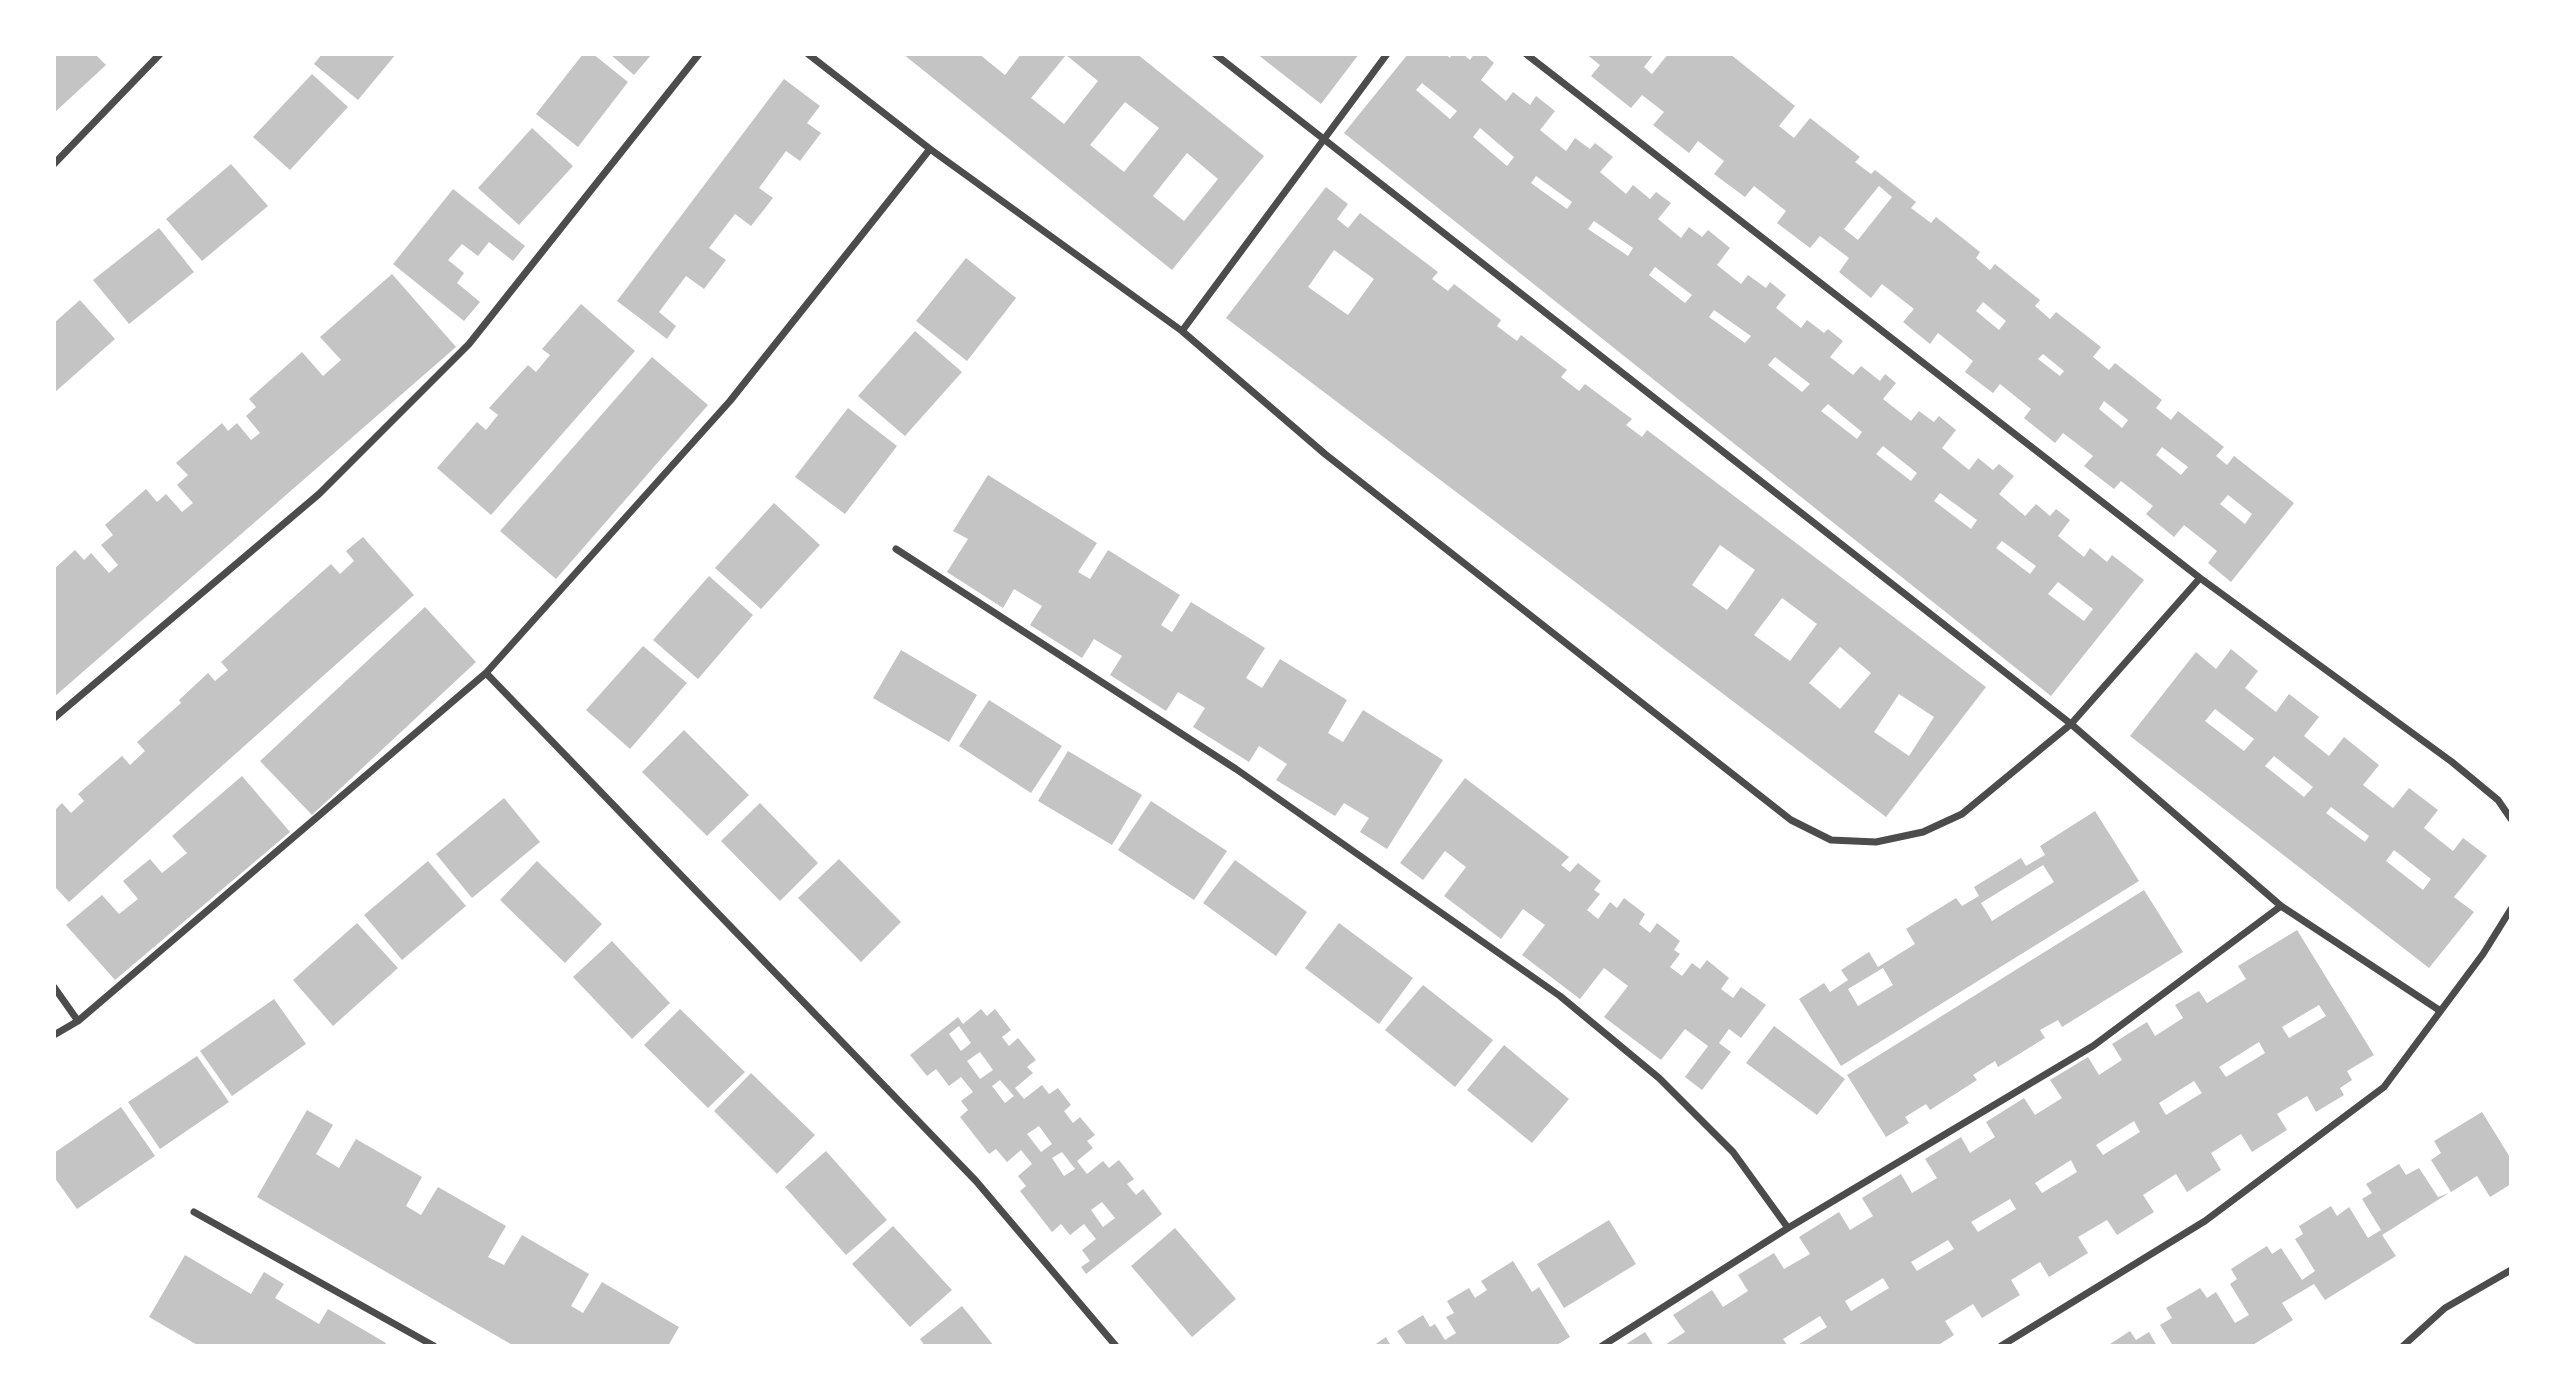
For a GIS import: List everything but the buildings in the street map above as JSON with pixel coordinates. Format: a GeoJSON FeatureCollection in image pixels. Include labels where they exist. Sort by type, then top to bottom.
{"type":"FeatureCollection","features":[{"type":"Feature","properties":{"kind":"street"},"geometry":{"type":"LineString","coordinates":[[54,164],[160,54]]}},
{"type":"Feature","properties":{"kind":"street"},"geometry":{"type":"LineString","coordinates":[[54,718],[319,494],[469,344],[698,54]]}},
{"type":"Feature","properties":{"kind":"street"},"geometry":{"type":"LineString","coordinates":[[808,54],[930,149],[1182,331],[1325,454],[1751,790],[1791,820],[1831,840],[1876,842],[1923,832],[1962,814],[2071,724],[2200,578]]}},
{"type":"Feature","properties":{"kind":"street"},"geometry":{"type":"LineString","coordinates":[[1215,54],[2071,724],[2281,906],[2439,1010]]}},
{"type":"Feature","properties":{"kind":"street"},"geometry":{"type":"LineString","coordinates":[[1182,331],[1387,54]]}},
{"type":"Feature","properties":{"kind":"street"},"geometry":{"type":"LineString","coordinates":[[1526,54],[2200,578],[2452,762],[2498,800],[2511,819]]}},
{"type":"Feature","properties":{"kind":"street"},"geometry":{"type":"LineString","coordinates":[[54,1035],[78,1021],[486,673],[730,401],[930,149]]}},
{"type":"Feature","properties":{"kind":"street"},"geometry":{"type":"LineString","coordinates":[[896,550],[1236,769],[1560,996],[1659,1078],[1733,1152],[1787,1228]]}},
{"type":"Feature","properties":{"kind":"street"},"geometry":{"type":"LineString","coordinates":[[486,673],[976,1181],[1116,1346]]}},
{"type":"Feature","properties":{"kind":"street"},"geometry":{"type":"LineString","coordinates":[[1602,1346],[1787,1228],[2093,1046],[2281,906]]}},
{"type":"Feature","properties":{"kind":"street"},"geometry":{"type":"LineString","coordinates":[[2001,1346],[2205,1221],[2384,1087],[2483,954],[2511,909]]}},
{"type":"Feature","properties":{"kind":"street"},"geometry":{"type":"LineString","coordinates":[[54,987],[78,1021]]}},
{"type":"Feature","properties":{"kind":"street"},"geometry":{"type":"LineString","coordinates":[[194,1212],[434,1346]]}},
{"type":"Feature","properties":{"kind":"street"},"geometry":{"type":"LineString","coordinates":[[2403,1346],[2445,1308],[2511,1270]]}}]}
